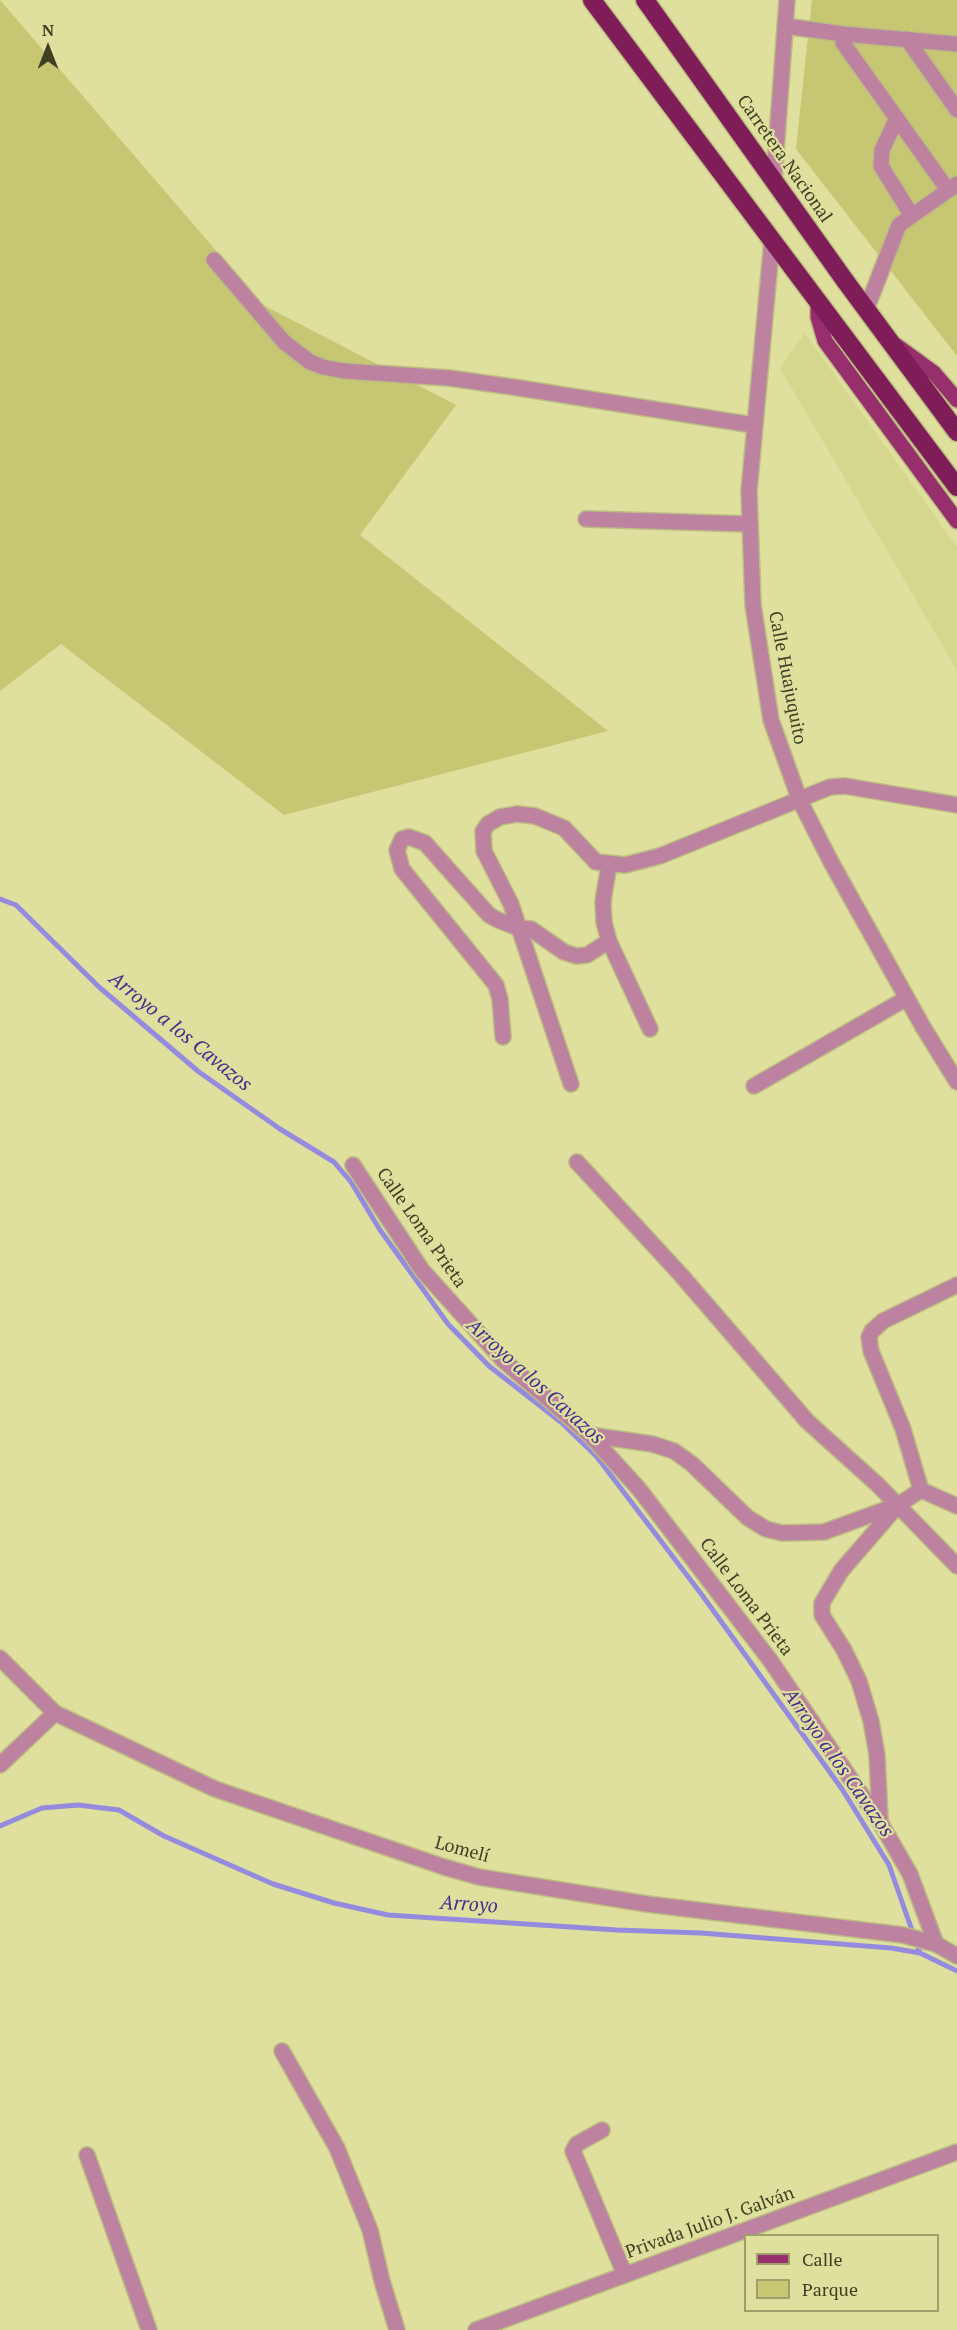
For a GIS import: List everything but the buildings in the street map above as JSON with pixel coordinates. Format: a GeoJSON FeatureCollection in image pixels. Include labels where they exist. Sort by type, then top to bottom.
{"type":"FeatureCollection","features":[{"type":"Feature","properties":{"kind":"highway"},"geometry":{"type":"LineString","coordinates":[[592,0],[957,487]]}},
{"type":"Feature","properties":{"kind":"highway","name":"Carretera Nacional"},"geometry":{"type":"LineString","coordinates":[[645,0],[866,310],[957,432]]}},
{"type":"Feature","properties":{"kind":"main road"},"geometry":{"type":"LineString","coordinates":[[818,300],[818,317],[825,341],[957,521]]}},
{"type":"Feature","properties":{"kind":"main road","name":"Carretera Nacional"},"geometry":{"type":"LineString","coordinates":[[890,342],[934,373],[957,400]]}},
{"type":"Feature","properties":{"kind":"street"},"geometry":{"type":"LineString","coordinates":[[774,179],[787,0]]}},
{"type":"Feature","properties":{"kind":"street"},"geometry":{"type":"LineString","coordinates":[[785,26],[843,34],[957,44]]}},
{"type":"Feature","properties":{"kind":"street"},"geometry":{"type":"LineString","coordinates":[[843,34],[843,43],[897,118],[953,187],[899,225],[866,310]]}},
{"type":"Feature","properties":{"kind":"street"},"geometry":{"type":"LineString","coordinates":[[907,39],[957,110]]}},
{"type":"Feature","properties":{"kind":"street"},"geometry":{"type":"LineString","coordinates":[[897,118],[882,150],[881,166],[912,216]]}},
{"type":"Feature","properties":{"kind":"street","name":"Calle Huajuquito"},"geometry":{"type":"LineString","coordinates":[[772,240],[753,425],[749,524],[753,605],[771,720],[800,801],[907,998],[957,1082]]}},
{"type":"Feature","properties":{"kind":"street"},"geometry":{"type":"LineString","coordinates":[[214,260],[284,342],[310,362],[323,367],[344,371],[448,378],[753,425]]}},
{"type":"Feature","properties":{"kind":"street"},"geometry":{"type":"LineString","coordinates":[[586,519],[749,524]]}},
{"type":"Feature","properties":{"kind":"street"},"geometry":{"type":"LineString","coordinates":[[571,1084],[501,881],[484,851],[483,831],[488,824],[500,817],[517,814],[552,821],[564,828],[596,862],[625,865],[660,856],[830,788],[845,786],[957,805]]}},
{"type":"Feature","properties":{"kind":"street"},"geometry":{"type":"LineString","coordinates":[[503,1037],[500,999],[496,985],[402,870],[397,850],[398,844],[409,837],[425,843],[489,915],[518,928],[531,929],[564,952],[576,956],[587,955],[609,941]]}},
{"type":"Feature","properties":{"kind":"street"},"geometry":{"type":"LineString","coordinates":[[609,865],[603,901],[604,922],[609,941],[650,1029]]}},
{"type":"Feature","properties":{"kind":"street"},"geometry":{"type":"LineString","coordinates":[[754,1086],[907,998]]}},
{"type":"Feature","properties":{"kind":"street"},"geometry":{"type":"LineString","coordinates":[[577,1162],[681,1275],[800,1413],[898,1505],[957,1566]]}},
{"type":"Feature","properties":{"kind":"street","name":"Calle Loma Prieta"},"geometry":{"type":"LineString","coordinates":[[353,1165],[422,1270],[458,1313],[503,1360],[590,1435],[639,1488],[770,1660],[880,1822],[910,1874],[936,1944]]}},
{"type":"Feature","properties":{"kind":"street"},"geometry":{"type":"LineString","coordinates":[[957,1285],[883,1321],[876,1326],[869,1337],[871,1351],[903,1429],[921,1490],[957,1506]]}},
{"type":"Feature","properties":{"kind":"street"},"geometry":{"type":"LineString","coordinates":[[590,1435],[652,1443],[674,1452],[692,1464],[748,1518],[766,1529],[782,1533],[824,1532],[898,1505],[921,1490]]}},
{"type":"Feature","properties":{"kind":"street"},"geometry":{"type":"LineString","coordinates":[[880,1822],[877,1755],[871,1721],[859,1681],[844,1650],[822,1616],[822,1603],[841,1571],[898,1505]]}},
{"type":"Feature","properties":{"kind":"street","name":"Lomelí"},"geometry":{"type":"LineString","coordinates":[[0,1658],[55,1713],[215,1789],[478,1877],[647,1905],[903,1935],[936,1944],[957,1956]]}},
{"type":"Feature","properties":{"kind":"street"},"geometry":{"type":"LineString","coordinates":[[0,1765],[55,1713]]}},
{"type":"Feature","properties":{"kind":"street"},"geometry":{"type":"LineString","coordinates":[[282,2051],[337,2148],[370,2230],[389,2308],[397,2330]]}},
{"type":"Feature","properties":{"kind":"street"},"geometry":{"type":"LineString","coordinates":[[602,2130],[577,2144],[573,2151],[625,2275]]}},
{"type":"Feature","properties":{"kind":"street","name":"Privada Julio J. Galván"},"geometry":{"type":"LineString","coordinates":[[476,2330],[957,2152]]}},
{"type":"Feature","properties":{"kind":"street"},"geometry":{"type":"LineString","coordinates":[[87,2155],[149,2330]]}},
{"type":"Feature","properties":{"kind":"shaded area"},"geometry":{"type":"Polygon","coordinates":[[[805,333],[957,547],[957,670],[780,368],[805,333]]]}},
{"type":"Feature","properties":{"kind":"green space"},"geometry":{"type":"Polygon","coordinates":[[[0,0],[263,305],[456,405],[360,535],[608,731],[284,815],[61,644],[0,691],[0,0]]]}},
{"type":"Feature","properties":{"kind":"green space"},"geometry":{"type":"Polygon","coordinates":[[[812,0],[957,0],[957,356],[796,149],[812,0]]]}},
{"type":"Feature","properties":{"kind":"waterway","name":"Arroyo a los Cavazos"},"geometry":{"type":"LineString","coordinates":[[0,899],[16,905],[99,987],[199,1072],[280,1129],[334,1162],[351,1182],[380,1230],[448,1324],[489,1366],[562,1423],[597,1457],[702,1595],[842,1789],[889,1865],[920,1953]]}},
{"type":"Feature","properties":{"kind":"waterway","name":"Arroyo"},"geometry":{"type":"LineString","coordinates":[[0,1826],[42,1808],[78,1805],[119,1810],[164,1836],[273,1884],[334,1903],[388,1915],[617,1930],[701,1933],[891,1948],[920,1953],[957,1971]]}}]}
